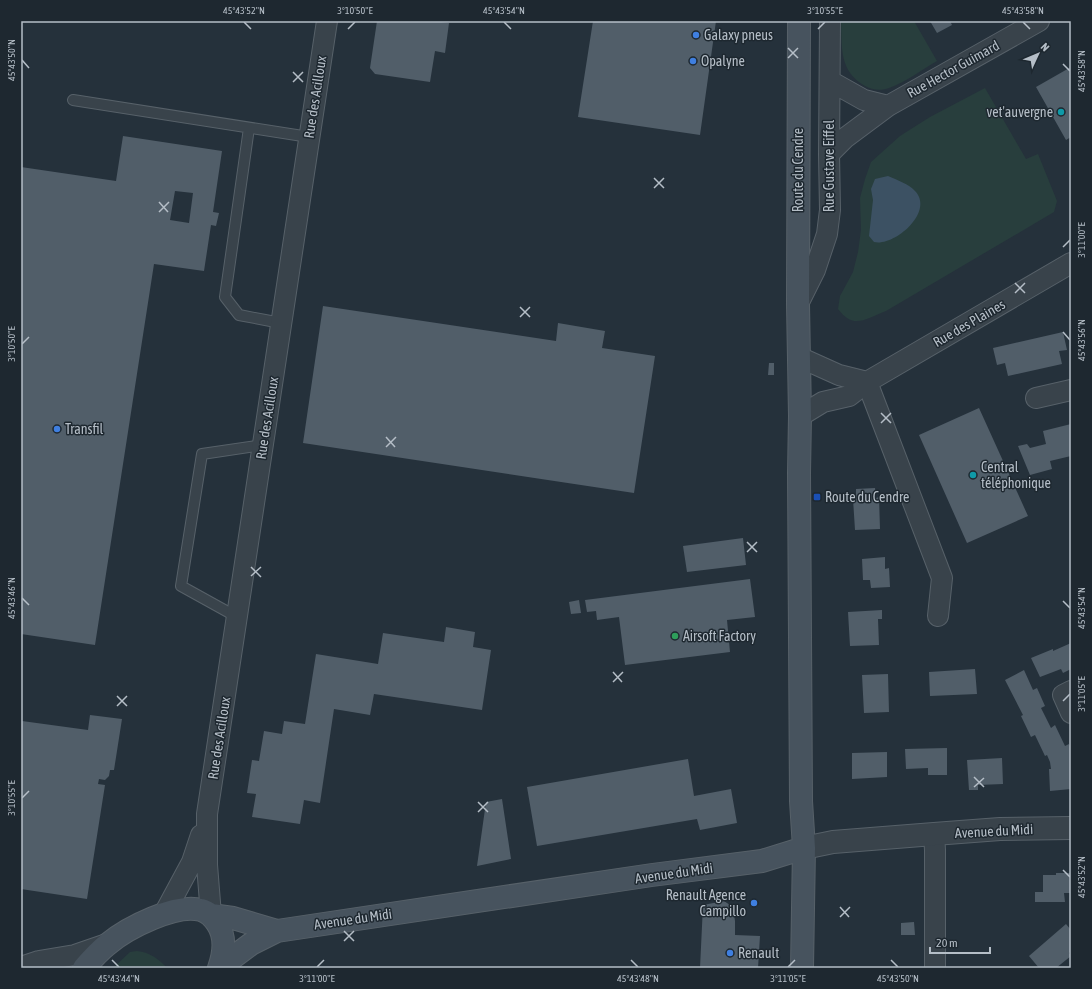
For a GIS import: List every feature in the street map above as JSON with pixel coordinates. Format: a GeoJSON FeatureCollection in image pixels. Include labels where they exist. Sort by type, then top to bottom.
{"type":"FeatureCollection","features":[{"type":"Feature","properties":{"kind":"main road","name":"Route du Cendre"},"geometry":{"type":"LineString","coordinates":[[799,21],[799,473],[801,801],[804,848],[802,968]]}},
{"type":"Feature","properties":{"kind":"main road","name":"Avenue du Midi"},"geometry":{"type":"LineString","coordinates":[[220,968],[251,944],[277,931],[652,875],[762,861],[804,848]]}},
{"type":"Feature","properties":{"kind":"main road","name":"Avenue du Midi"},"geometry":{"type":"LineString","coordinates":[[84,968],[107,944],[124,932],[142,922],[164,914],[190,909],[202,910],[211,915],[233,918],[277,931]]}},
{"type":"Feature","properties":{"kind":"main road"},"geometry":{"type":"LineString","coordinates":[[211,915],[220,927],[224,944],[220,968]]}},
{"type":"Feature","properties":{"kind":"street","name":"Rue des Acilloux"},"geometry":{"type":"LineString","coordinates":[[211,915],[207,865],[207,814],[327,21]]}},
{"type":"Feature","properties":{"kind":"street","name":"Rue Gustave Eiffel"},"geometry":{"type":"LineString","coordinates":[[798,304],[815,270],[827,234],[830,210],[830,21]]}},
{"type":"Feature","properties":{"kind":"street","name":"Rue Hector Guimard"},"geometry":{"type":"LineString","coordinates":[[829,154],[845,138],[888,106],[1038,21]]}},
{"type":"Feature","properties":{"kind":"street"},"geometry":{"type":"LineString","coordinates":[[830,81],[864,100],[888,106]]}},
{"type":"Feature","properties":{"kind":"street","name":"Rue des Plaines"},"geometry":{"type":"LineString","coordinates":[[800,416],[823,402],[849,396],[867,382],[1071,263]]}},
{"type":"Feature","properties":{"kind":"street"},"geometry":{"type":"LineString","coordinates":[[799,357],[839,375],[867,382],[942,578],[938,616]]}},
{"type":"Feature","properties":{"kind":"street"},"geometry":{"type":"LineString","coordinates":[[1036,398],[1071,390]]}},
{"type":"Feature","properties":{"kind":"street"},"geometry":{"type":"LineString","coordinates":[[1071,691],[1063,695],[1071,713]]}},
{"type":"Feature","properties":{"kind":"street","name":"Rue des Acilloux"},"geometry":{"type":"LineString","coordinates":[[164,914],[192,862],[207,814]]}},
{"type":"Feature","properties":{"kind":"street","name":"Avenue du Midi"},"geometry":{"type":"LineString","coordinates":[[804,848],[833,842],[1000,829],[1071,828]]}},
{"type":"Feature","properties":{"kind":"street"},"geometry":{"type":"LineString","coordinates":[[934,834],[936,850],[934,968]]}},
{"type":"Feature","properties":{"kind":"street"},"geometry":{"type":"LineString","coordinates":[[21,966],[39,961],[75,955],[107,944]]}},
{"type":"Feature","properties":{"kind":"lane"},"geometry":{"type":"LineString","coordinates":[[73,100],[309,138]]}},
{"type":"Feature","properties":{"kind":"lane"},"geometry":{"type":"LineString","coordinates":[[249,128],[225,297],[239,315],[281,323]]}},
{"type":"Feature","properties":{"kind":"lane"},"geometry":{"type":"LineString","coordinates":[[237,617],[181,586],[202,454],[263,445]]}},
{"type":"Feature","properties":{"kind":"green space"},"geometry":{"type":"Polygon","coordinates":[[[841,21],[914,21],[937,61],[889,88],[880,90],[865,86],[850,73],[846,66],[842,49],[841,21]]]}},
{"type":"Feature","properties":{"kind":"green space"},"geometry":{"type":"Polygon","coordinates":[[[985,88],[1026,159],[1038,154],[1057,201],[1054,212],[886,311],[860,321],[849,319],[838,309],[840,296],[853,272],[858,252],[861,230],[860,198],[871,162],[900,136],[930,117],[985,88]]]}},
{"type":"Feature","properties":{"kind":"green space"},"geometry":{"type":"Polygon","coordinates":[[[137,951],[154,956],[167,968],[113,968],[130,952],[137,951]]]}},
{"type":"Feature","properties":{"kind":"water"},"geometry":{"type":"Polygon","coordinates":[[[888,176],[906,184],[915,191],[920,199],[920,209],[910,226],[901,234],[882,242],[874,242],[869,236],[873,200],[871,189],[875,179],[888,176]]]}},
{"type":"Feature","properties":{"kind":"building"},"geometry":{"type":"Polygon","coordinates":[[[377,21],[434,21],[449,23],[445,53],[435,51],[430,82],[375,74],[370,68],[377,21]]]}},
{"type":"Feature","properties":{"kind":"building"},"geometry":{"type":"Polygon","coordinates":[[[593,21],[716,21],[700,135],[578,117],[593,21]]]}},
{"type":"Feature","properties":{"kind":"building"},"geometry":{"type":"Polygon","coordinates":[[[930,21],[950,21],[952,25],[937,33],[930,21]]]}},
{"type":"Feature","properties":{"kind":"building","name":"vet'auvergne"},"geometry":{"type":"Polygon","coordinates":[[[1071,67],[1071,137],[1066,140],[1036,87],[1071,67]]]}},
{"type":"Feature","properties":{"kind":"building"},"geometry":{"type":"Polygon","coordinates":[[[123,136],[222,151],[213,212],[219,213],[216,226],[211,225],[204,271],[154,264],[95,645],[21,634],[21,167],[116,181],[123,136]],[[175,191],[170,220],[189,223],[193,193],[175,191]]]}},
{"type":"Feature","properties":{"kind":"building"},"geometry":{"type":"Polygon","coordinates":[[[323,306],[556,341],[558,323],[605,331],[602,348],[655,356],[634,493],[303,443],[323,306]]]}},
{"type":"Feature","properties":{"kind":"building"},"geometry":{"type":"Polygon","coordinates":[[[1063,332],[1067,350],[1059,351],[1062,364],[1008,376],[1005,363],[997,365],[993,348],[1063,332]]]}},
{"type":"Feature","properties":{"kind":"building"},"geometry":{"type":"Polygon","coordinates":[[[769,363],[774,363],[774,375],[768,375],[769,363]]]}},
{"type":"Feature","properties":{"kind":"building","name":"Central téléphonique"},"geometry":{"type":"Polygon","coordinates":[[[979,408],[1028,516],[967,543],[919,435],[979,408]]]}},
{"type":"Feature","properties":{"kind":"building"},"geometry":{"type":"Polygon","coordinates":[[[1071,424],[1071,456],[1050,461],[1052,469],[1030,475],[1018,446],[1027,444],[1030,448],[1046,444],[1043,431],[1071,424]]]}},
{"type":"Feature","properties":{"kind":"building"},"geometry":{"type":"Polygon","coordinates":[[[875,488],[876,498],[879,497],[880,529],[855,530],[853,499],[856,499],[856,489],[875,488]]]}},
{"type":"Feature","properties":{"kind":"building"},"geometry":{"type":"Polygon","coordinates":[[[743,538],[746,565],[687,572],[683,546],[743,538]]]}},
{"type":"Feature","properties":{"kind":"building"},"geometry":{"type":"Polygon","coordinates":[[[885,557],[885,569],[889,568],[890,587],[871,588],[870,580],[863,580],[862,559],[885,557]]]}},
{"type":"Feature","properties":{"kind":"building","name":"Airsoft Factory"},"geometry":{"type":"Polygon","coordinates":[[[750,579],[755,617],[727,620],[730,652],[625,665],[619,617],[597,620],[596,611],[587,612],[585,600],[750,579]]]}},
{"type":"Feature","properties":{"kind":"building"},"geometry":{"type":"Polygon","coordinates":[[[579,600],[581,613],[571,614],[569,602],[579,600]]]}},
{"type":"Feature","properties":{"kind":"building"},"geometry":{"type":"Polygon","coordinates":[[[882,610],[882,619],[878,619],[879,645],[850,646],[848,612],[882,610]]]}},
{"type":"Feature","properties":{"kind":"building"},"geometry":{"type":"Polygon","coordinates":[[[446,627],[475,632],[473,647],[491,650],[482,710],[374,694],[370,715],[334,709],[320,803],[304,800],[300,824],[252,817],[256,794],[247,793],[252,760],[259,761],[264,731],[282,734],[284,721],[305,724],[316,654],[378,664],[383,633],[444,642],[446,627]]]}},
{"type":"Feature","properties":{"kind":"building"},"geometry":{"type":"Polygon","coordinates":[[[1071,643],[1071,669],[1063,673],[1061,669],[1040,677],[1031,658],[1071,643]]]}},
{"type":"Feature","properties":{"kind":"building"},"geometry":{"type":"Polygon","coordinates":[[[975,669],[977,694],[930,696],[929,672],[975,669]]]}},
{"type":"Feature","properties":{"kind":"building"},"geometry":{"type":"Polygon","coordinates":[[[1024,670],[1033,690],[1037,688],[1045,706],[1041,708],[1051,728],[1055,725],[1065,746],[1069,744],[1071,748],[1071,789],[1050,791],[1050,762],[1047,755],[1045,756],[1035,735],[1031,737],[1021,716],[1023,715],[1005,680],[1024,670]]]}},
{"type":"Feature","properties":{"kind":"building"},"geometry":{"type":"Polygon","coordinates":[[[888,674],[889,712],[864,713],[862,675],[888,674]]]}},
{"type":"Feature","properties":{"kind":"building"},"geometry":{"type":"Polygon","coordinates":[[[90,715],[122,719],[114,770],[110,770],[109,776],[105,780],[99,779],[98,784],[105,785],[87,899],[21,889],[22,721],[88,730],[90,715]]]}},
{"type":"Feature","properties":{"kind":"building"},"geometry":{"type":"Polygon","coordinates":[[[947,748],[947,775],[928,775],[928,768],[906,769],[905,749],[947,748]]]}},
{"type":"Feature","properties":{"kind":"building"},"geometry":{"type":"Polygon","coordinates":[[[887,752],[887,777],[852,779],[852,753],[887,752]]]}},
{"type":"Feature","properties":{"kind":"building"},"geometry":{"type":"Polygon","coordinates":[[[1002,758],[1003,784],[978,785],[978,790],[969,790],[967,760],[1002,758]]]}},
{"type":"Feature","properties":{"kind":"building"},"geometry":{"type":"Polygon","coordinates":[[[688,759],[694,796],[731,789],[737,823],[700,830],[697,819],[537,846],[527,787],[688,759]]]}},
{"type":"Feature","properties":{"kind":"building"},"geometry":{"type":"Polygon","coordinates":[[[502,799],[511,859],[477,866],[486,802],[502,799]]]}},
{"type":"Feature","properties":{"kind":"building"},"geometry":{"type":"Polygon","coordinates":[[[1056,873],[1071,873],[1071,893],[1064,893],[1065,902],[1035,902],[1035,892],[1043,892],[1043,875],[1056,875],[1056,873]]]}},
{"type":"Feature","properties":{"kind":"building","name":"Renault"},"geometry":{"type":"Polygon","coordinates":[[[724,901],[733,907],[735,935],[760,936],[758,968],[700,968],[703,905],[724,901]]]}},
{"type":"Feature","properties":{"kind":"building"},"geometry":{"type":"Polygon","coordinates":[[[914,922],[915,935],[901,935],[901,923],[914,922]]]}},
{"type":"Feature","properties":{"kind":"building"},"geometry":{"type":"Polygon","coordinates":[[[1066,924],[1071,930],[1071,951],[1069,953],[1071,956],[1056,968],[1039,968],[1029,956],[1066,924]]]}},
{"type":"Feature","properties":{"kind":"place","name":"Galaxy pneus"},"geometry":{"type":"Point","coordinates":[696,35]}},
{"type":"Feature","properties":{"kind":"place","name":"Opalyne"},"geometry":{"type":"Point","coordinates":[693,61]}},
{"type":"Feature","properties":{"kind":"place","name":"vet'auvergne"},"geometry":{"type":"Point","coordinates":[1061,112]}},
{"type":"Feature","properties":{"kind":"place","name":"Transfil"},"geometry":{"type":"Point","coordinates":[57,429]}},
{"type":"Feature","properties":{"kind":"place","name":"Central téléphonique"},"geometry":{"type":"Point","coordinates":[973,475]}},
{"type":"Feature","properties":{"kind":"place","name":"Route du Cendre"},"geometry":{"type":"Point","coordinates":[817,497]}},
{"type":"Feature","properties":{"kind":"place","name":"Airsoft Factory"},"geometry":{"type":"Point","coordinates":[675,636]}},
{"type":"Feature","properties":{"kind":"place","name":"Renault Agence Campillo"},"geometry":{"type":"Point","coordinates":[754,903]}},
{"type":"Feature","properties":{"kind":"place","name":"Renault"},"geometry":{"type":"Point","coordinates":[730,953]}}]}
